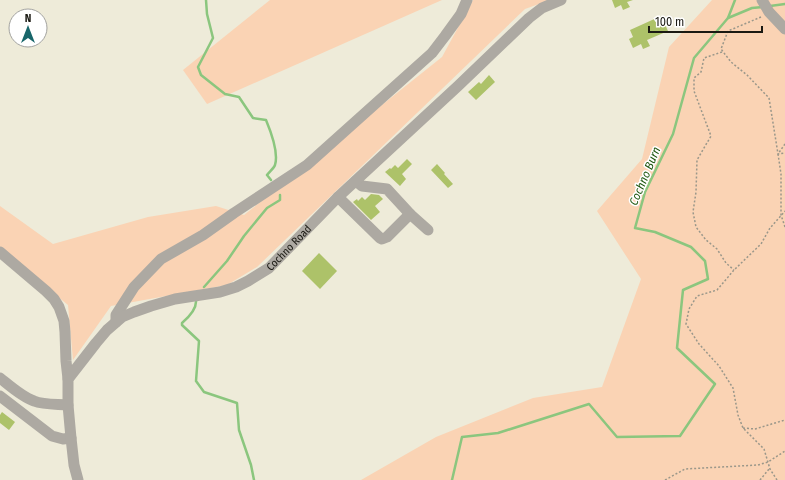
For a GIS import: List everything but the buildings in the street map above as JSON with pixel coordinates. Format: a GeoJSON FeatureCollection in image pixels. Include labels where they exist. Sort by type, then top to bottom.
{"type":"FeatureCollection","features":[{"type":"Feature","properties":{"kind":"street"},"geometry":{"type":"LineString","coordinates":[[116,322],[116,316],[134,287],[161,259],[202,235],[307,165],[432,53],[461,14],[467,0]]}},
{"type":"Feature","properties":{"kind":"street","name":"Cochno Road"},"geometry":{"type":"LineString","coordinates":[[68,379],[96,343],[116,322],[122,318],[151,306],[220,292],[236,287],[269,268],[338,197],[529,18],[542,8],[561,0]]}},
{"type":"Feature","properties":{"kind":"street"},"geometry":{"type":"LineString","coordinates":[[765,6],[785,29]]}},
{"type":"Feature","properties":{"kind":"street"},"geometry":{"type":"LineString","coordinates":[[356,180],[362,186],[387,189],[410,214],[428,230]]}},
{"type":"Feature","properties":{"kind":"street"},"geometry":{"type":"LineString","coordinates":[[338,197],[380,238],[387,237],[410,214]]}},
{"type":"Feature","properties":{"kind":"street"},"geometry":{"type":"LineString","coordinates":[[0,252],[54,299],[59,307],[64,321],[66,332],[68,405],[74,465],[78,480]]}},
{"type":"Feature","properties":{"kind":"street"},"geometry":{"type":"LineString","coordinates":[[0,378],[25,397],[34,401],[68,405]]}},
{"type":"Feature","properties":{"kind":"street"},"geometry":{"type":"LineString","coordinates":[[0,396],[52,436],[63,439],[71,438]]}},
{"type":"Feature","properties":{"kind":"path"},"geometry":{"type":"LineString","coordinates":[[765,6],[761,18],[728,31],[720,49],[731,62],[747,75],[769,98],[781,174],[781,215],[785,227]]}},
{"type":"Feature","properties":{"kind":"path"},"geometry":{"type":"LineString","coordinates":[[722,52],[704,58],[701,72],[694,78],[694,91],[711,136],[697,160],[696,192],[692,212],[696,227],[706,240],[717,249],[726,263],[734,270]]}},
{"type":"Feature","properties":{"kind":"path"},"geometry":{"type":"LineString","coordinates":[[778,154],[785,144]]}},
{"type":"Feature","properties":{"kind":"path"},"geometry":{"type":"LineString","coordinates":[[778,154],[785,153]]}},
{"type":"Feature","properties":{"kind":"path"},"geometry":{"type":"LineString","coordinates":[[777,480],[770,469],[764,449],[743,428],[738,415],[733,388],[719,366],[698,344],[686,324],[690,308],[697,296],[717,290],[734,270],[761,244],[770,228],[785,211]]}},
{"type":"Feature","properties":{"kind":"path"},"geometry":{"type":"LineString","coordinates":[[743,428],[755,430],[785,420]]}},
{"type":"Feature","properties":{"kind":"path"},"geometry":{"type":"LineString","coordinates":[[665,480],[685,469],[758,465],[768,462],[785,451]]}},
{"type":"Feature","properties":{"kind":"path"},"geometry":{"type":"LineString","coordinates":[[760,480],[770,469]]}},
{"type":"Feature","properties":{"kind":"shaded area"},"geometry":{"type":"Polygon","coordinates":[[[270,0],[442,0],[207,104],[183,70],[270,0]]]}},
{"type":"Feature","properties":{"kind":"shaded area"},"geometry":{"type":"Polygon","coordinates":[[[473,0],[550,0],[525,9],[257,267],[227,285],[111,306],[73,360],[68,305],[0,249],[0,206],[53,244],[148,217],[216,206],[244,215],[442,57],[473,0]]]}},
{"type":"Feature","properties":{"kind":"shaded area"},"geometry":{"type":"Polygon","coordinates":[[[712,0],[785,0],[785,480],[361,480],[436,437],[533,398],[602,387],[641,279],[597,211],[642,159],[669,47],[712,0]]]}},
{"type":"Feature","properties":{"kind":"waterway"},"geometry":{"type":"LineString","coordinates":[[206,0],[207,14],[213,38],[198,67],[201,75],[225,94],[239,97],[253,118],[266,120],[274,142],[276,154],[275,165],[267,175],[271,180]]}},
{"type":"Feature","properties":{"kind":"waterway","name":"Cochno Burn"},"geometry":{"type":"LineString","coordinates":[[452,480],[462,437],[498,433],[589,404],[617,437],[680,436],[715,384],[677,348],[683,290],[708,279],[705,261],[691,247],[655,232],[635,228],[645,192],[673,134],[694,58],[728,18],[735,0]]}},
{"type":"Feature","properties":{"kind":"waterway"},"geometry":{"type":"LineString","coordinates":[[770,6],[785,4]]}},
{"type":"Feature","properties":{"kind":"waterway"},"geometry":{"type":"LineString","coordinates":[[728,18],[752,8],[763,7]]}},
{"type":"Feature","properties":{"kind":"waterway"},"geometry":{"type":"LineString","coordinates":[[204,287],[227,261],[244,236],[267,208],[280,200],[280,195]]}},
{"type":"Feature","properties":{"kind":"waterway"},"geometry":{"type":"LineString","coordinates":[[196,300],[194,310],[182,323],[182,325],[199,341],[196,381],[204,392],[237,403],[239,430],[251,465],[254,480]]}}]}
